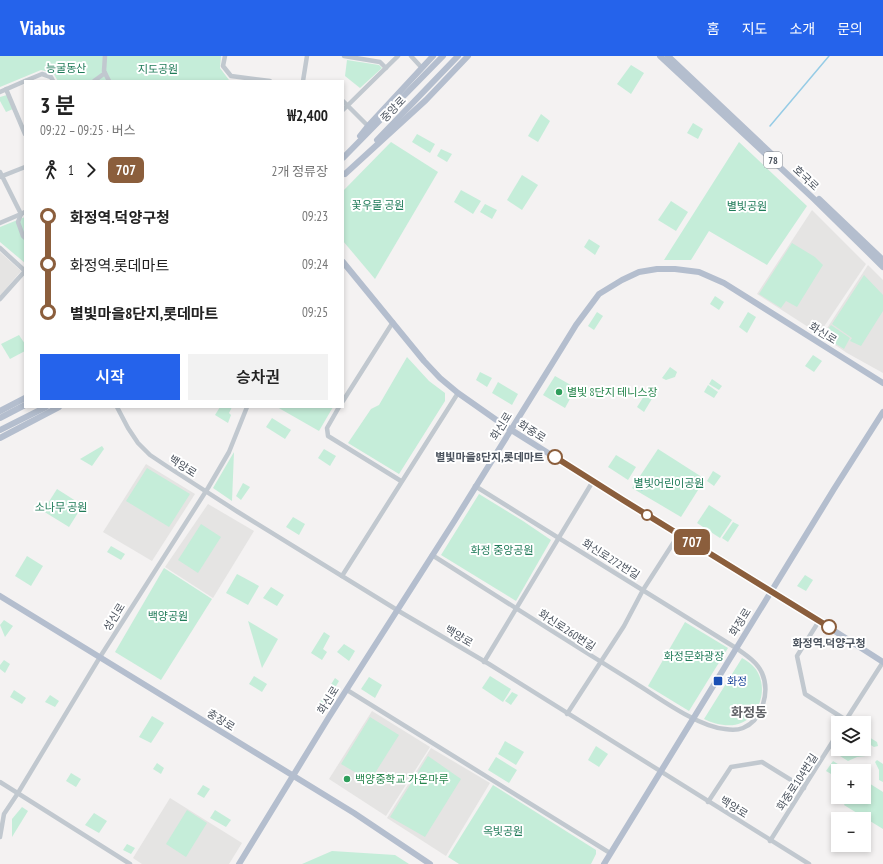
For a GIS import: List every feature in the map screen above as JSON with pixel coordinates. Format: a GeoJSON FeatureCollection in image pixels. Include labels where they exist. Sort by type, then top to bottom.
{"type":"FeatureCollection","features":[{"type":"Feature","properties":{"kind":"main road"},"geometry":{"type":"LineString","coordinates":[[344,157],[368,126],[433,56]]}},
{"type":"Feature","properties":{"kind":"main road","name":"중앙로"},"geometry":{"type":"LineString","coordinates":[[344,157],[443,56]]}},
{"type":"Feature","properties":{"kind":"main road","name":"중앙로"},"geometry":{"type":"LineString","coordinates":[[344,175],[458,56]]}},
{"type":"Feature","properties":{"kind":"main road"},"geometry":{"type":"LineString","coordinates":[[344,175],[421,104],[468,56]]}},
{"type":"Feature","properties":{"kind":"main road","name":"호국로"},"geometry":{"type":"LineString","coordinates":[[660,56],[814,199],[883,267]]}},
{"type":"Feature","properties":{"kind":"main road","name":"호국로"},"geometry":{"type":"LineString","coordinates":[[668,56],[883,260]]}},
{"type":"Feature","properties":{"kind":"main road","name":"화중로"},"geometry":{"type":"LineString","coordinates":[[344,263],[424,361],[440,378],[458,392],[511,429],[593,482],[883,662]]}},
{"type":"Feature","properties":{"kind":"main road","name":"화신로"},"geometry":{"type":"LineString","coordinates":[[239,864],[576,325],[599,294],[639,272],[657,269],[675,269],[699,272],[724,283],[883,383]]}},
{"type":"Feature","properties":{"kind":"main road"},"geometry":{"type":"LineString","coordinates":[[0,411],[24,399]]}},
{"type":"Feature","properties":{"kind":"main road"},"geometry":{"type":"LineString","coordinates":[[0,418],[24,406]]}},
{"type":"Feature","properties":{"kind":"main road"},"geometry":{"type":"LineString","coordinates":[[0,430],[44,408]]}},
{"type":"Feature","properties":{"kind":"main road"},"geometry":{"type":"LineString","coordinates":[[0,438],[57,408]]}},
{"type":"Feature","properties":{"kind":"main road","name":"화정로"},"geometry":{"type":"LineString","coordinates":[[604,864],[834,489],[883,412]]}},
{"type":"Feature","properties":{"kind":"main road","name":"충장로"},"geometry":{"type":"LineString","coordinates":[[0,596],[354,813],[430,864]]}},
{"type":"Feature","properties":{"kind":"street"},"geometry":{"type":"LineString","coordinates":[[105,56],[105,73],[108,80]]}},
{"type":"Feature","properties":{"kind":"street"},"geometry":{"type":"LineString","coordinates":[[225,56],[223,66],[231,76],[262,80]]}},
{"type":"Feature","properties":{"kind":"street"},"geometry":{"type":"LineString","coordinates":[[303,80],[308,56]]}},
{"type":"Feature","properties":{"kind":"street"},"geometry":{"type":"LineString","coordinates":[[344,56],[380,62],[386,68]]}},
{"type":"Feature","properties":{"kind":"street"},"geometry":{"type":"LineString","coordinates":[[344,109],[398,56]]}},
{"type":"Feature","properties":{"kind":"street"},"geometry":{"type":"LineString","coordinates":[[411,56],[422,68]]}},
{"type":"Feature","properties":{"kind":"street"},"geometry":{"type":"LineString","coordinates":[[95,80],[105,73]]}},
{"type":"Feature","properties":{"kind":"street"},"geometry":{"type":"LineString","coordinates":[[27,80],[42,74],[51,76],[53,80]]}},
{"type":"Feature","properties":{"kind":"street"},"geometry":{"type":"LineString","coordinates":[[0,92],[24,81]]}},
{"type":"Feature","properties":{"kind":"street"},"geometry":{"type":"LineString","coordinates":[[6,89],[24,132]]}},
{"type":"Feature","properties":{"kind":"street"},"geometry":{"type":"LineString","coordinates":[[344,102],[368,126]]}},
{"type":"Feature","properties":{"kind":"street"},"geometry":{"type":"LineString","coordinates":[[23,213],[1,175],[24,167]]}},
{"type":"Feature","properties":{"kind":"street"},"geometry":{"type":"LineString","coordinates":[[0,223],[23,213]]}},
{"type":"Feature","properties":{"kind":"street"},"geometry":{"type":"LineString","coordinates":[[23,213],[18,222],[24,237]]}},
{"type":"Feature","properties":{"kind":"street"},"geometry":{"type":"LineString","coordinates":[[0,248],[24,270]]}},
{"type":"Feature","properties":{"kind":"street"},"geometry":{"type":"LineString","coordinates":[[0,299],[24,272]]}},
{"type":"Feature","properties":{"kind":"street"},"geometry":{"type":"LineString","coordinates":[[344,399],[393,322]]}},
{"type":"Feature","properties":{"kind":"street"},"geometry":{"type":"LineString","coordinates":[[342,576],[458,392]]}},
{"type":"Feature","properties":{"kind":"street","name":"백양로"},"geometry":{"type":"LineString","coordinates":[[118,408],[131,433],[138,443],[150,455],[205,491],[484,662],[808,864]]}},
{"type":"Feature","properties":{"kind":"street","name":"성신로"},"geometry":{"type":"LineString","coordinates":[[0,837],[4,814],[156,566],[205,491],[228,452],[247,408]]}},
{"type":"Feature","properties":{"kind":"street"},"geometry":{"type":"LineString","coordinates":[[338,408],[326,428],[328,436],[401,481]]}},
{"type":"Feature","properties":{"kind":"street"},"geometry":{"type":"LineString","coordinates":[[484,662],[593,482]]}},
{"type":"Feature","properties":{"kind":"street","name":"화신로272번길"},"geometry":{"type":"LineString","coordinates":[[476,486],[736,648],[758,666],[764,681],[765,696],[764,703],[755,719],[743,728],[730,730],[715,728],[693,719]]}},
{"type":"Feature","properties":{"kind":"street"},"geometry":{"type":"LineString","coordinates":[[567,714],[602,662],[624,626],[643,590],[679,534]]}},
{"type":"Feature","properties":{"kind":"street","name":"화신로260번길"},"geometry":{"type":"LineString","coordinates":[[432,555],[693,719]]}},
{"type":"Feature","properties":{"kind":"street"},"geometry":{"type":"LineString","coordinates":[[819,621],[797,656],[805,694],[838,716]]}},
{"type":"Feature","properties":{"kind":"street"},"geometry":{"type":"LineString","coordinates":[[848,716],[883,662]]}},
{"type":"Feature","properties":{"kind":"street"},"geometry":{"type":"LineString","coordinates":[[347,690],[610,853]]}},
{"type":"Feature","properties":{"kind":"street","name":"화중로104번길"},"geometry":{"type":"LineString","coordinates":[[770,841],[831,744]]}},
{"type":"Feature","properties":{"kind":"street"},"geometry":{"type":"LineString","coordinates":[[708,802],[731,767],[762,762],[804,788]]}},
{"type":"Feature","properties":{"kind":"street"},"geometry":{"type":"LineString","coordinates":[[0,782],[130,864]]}},
{"type":"Feature","properties":{"kind":"shaded area"},"geometry":{"type":"Polygon","coordinates":[[[812,210],[866,264],[819,334],[757,294],[812,210]]]}},
{"type":"Feature","properties":{"kind":"shaded area"},"geometry":{"type":"Polygon","coordinates":[[[0,252],[21,271],[0,296],[0,252]]]}},
{"type":"Feature","properties":{"kind":"shaded area"},"geometry":{"type":"Polygon","coordinates":[[[868,265],[883,280],[883,373],[847,353],[822,336],[868,265]]]}},
{"type":"Feature","properties":{"kind":"shaded area"},"geometry":{"type":"Polygon","coordinates":[[[146,464],[195,494],[152,561],[103,532],[146,464]]]}},
{"type":"Feature","properties":{"kind":"shaded area"},"geometry":{"type":"Polygon","coordinates":[[[208,504],[254,531],[213,598],[165,567],[208,504]]]}},
{"type":"Feature","properties":{"kind":"shaded area"},"geometry":{"type":"Polygon","coordinates":[[[372,711],[430,747],[386,816],[329,779],[372,711]]]}},
{"type":"Feature","properties":{"kind":"shaded area"},"geometry":{"type":"Polygon","coordinates":[[[431,748],[490,783],[446,856],[387,818],[431,748]]]}},
{"type":"Feature","properties":{"kind":"shaded area"},"geometry":{"type":"Polygon","coordinates":[[[170,798],[242,843],[229,864],[142,864],[133,858],[170,798]]]}},
{"type":"Feature","properties":{"kind":"green space","name":"지도공원"},"geometry":{"type":"Polygon","coordinates":[[[0,56],[221,56],[220,68],[229,80],[57,80],[53,73],[41,70],[0,87],[0,56]]]}},
{"type":"Feature","properties":{"kind":"green space"},"geometry":{"type":"Polygon","coordinates":[[[347,60],[379,65],[382,68],[360,88],[345,76],[347,60]]]}},
{"type":"Feature","properties":{"kind":"green space"},"geometry":{"type":"Polygon","coordinates":[[[631,65],[644,73],[631,94],[617,84],[631,65]]]}},
{"type":"Feature","properties":{"kind":"green space"},"geometry":{"type":"Polygon","coordinates":[[[7,95],[13,109],[6,112],[0,101],[0,97],[7,95]]]}},
{"type":"Feature","properties":{"kind":"green space"},"geometry":{"type":"Polygon","coordinates":[[[541,114],[550,121],[538,142],[528,136],[541,114]]]}},
{"type":"Feature","properties":{"kind":"green space"},"geometry":{"type":"Polygon","coordinates":[[[693,123],[703,129],[698,139],[687,133],[693,123]]]}},
{"type":"Feature","properties":{"kind":"green space"},"geometry":{"type":"Polygon","coordinates":[[[417,134],[435,144],[430,153],[412,142],[417,134]]]}},
{"type":"Feature","properties":{"kind":"green space","name":"꽃우물 공원"},"geometry":{"type":"Polygon","coordinates":[[[391,142],[438,172],[375,279],[344,242],[344,190],[391,142]]]}},
{"type":"Feature","properties":{"kind":"green space","name":"별빛공원"},"geometry":{"type":"Polygon","coordinates":[[[739,142],[807,206],[767,265],[709,231],[691,260],[664,260],[739,142]]]}},
{"type":"Feature","properties":{"kind":"green space"},"geometry":{"type":"Polygon","coordinates":[[[441,149],[452,154],[447,162],[437,156],[441,149]]]}},
{"type":"Feature","properties":{"kind":"green space"},"geometry":{"type":"Polygon","coordinates":[[[522,175],[538,185],[522,210],[507,200],[522,175]]]}},
{"type":"Feature","properties":{"kind":"green space"},"geometry":{"type":"Polygon","coordinates":[[[461,190],[481,201],[473,214],[454,202],[461,190]]]}},
{"type":"Feature","properties":{"kind":"green space"},"geometry":{"type":"Polygon","coordinates":[[[671,201],[688,212],[676,231],[658,220],[671,201]]]}},
{"type":"Feature","properties":{"kind":"green space"},"geometry":{"type":"Polygon","coordinates":[[[485,204],[497,210],[492,219],[480,212],[485,204]]]}},
{"type":"Feature","properties":{"kind":"green space"},"geometry":{"type":"Polygon","coordinates":[[[24,217],[24,262],[0,242],[0,227],[24,217]]]}},
{"type":"Feature","properties":{"kind":"green space"},"geometry":{"type":"Polygon","coordinates":[[[589,239],[600,246],[595,255],[584,247],[589,239]]]}},
{"type":"Feature","properties":{"kind":"green space"},"geometry":{"type":"Polygon","coordinates":[[[792,243],[815,257],[823,265],[797,307],[786,301],[781,308],[759,294],[792,243]]]}},
{"type":"Feature","properties":{"kind":"green space"},"geometry":{"type":"Polygon","coordinates":[[[864,275],[883,295],[883,311],[861,346],[850,341],[852,338],[832,324],[864,275]]]}},
{"type":"Feature","properties":{"kind":"green space"},"geometry":{"type":"Polygon","coordinates":[[[715,296],[724,302],[719,310],[710,304],[715,296]]]}},
{"type":"Feature","properties":{"kind":"green space"},"geometry":{"type":"Polygon","coordinates":[[[597,312],[603,316],[594,330],[588,326],[597,312]]]}},
{"type":"Feature","properties":{"kind":"green space"},"geometry":{"type":"Polygon","coordinates":[[[748,312],[756,317],[747,333],[739,327],[748,312]]]}},
{"type":"Feature","properties":{"kind":"green space"},"geometry":{"type":"Polygon","coordinates":[[[831,325],[850,338],[844,349],[823,336],[831,325]]]}},
{"type":"Feature","properties":{"kind":"green space"},"geometry":{"type":"Polygon","coordinates":[[[19,335],[24,342],[24,352],[10,359],[1,344],[19,335]]]}},
{"type":"Feature","properties":{"kind":"green space"},"geometry":{"type":"Polygon","coordinates":[[[813,355],[822,361],[814,372],[805,366],[813,355]]]}},
{"type":"Feature","properties":{"kind":"green space"},"geometry":{"type":"Polygon","coordinates":[[[407,357],[429,381],[445,393],[445,401],[399,474],[348,443],[371,409],[379,405],[407,357]]]}},
{"type":"Feature","properties":{"kind":"green space"},"geometry":{"type":"Polygon","coordinates":[[[670,367],[677,372],[675,377],[666,380],[662,378],[670,367]]]}},
{"type":"Feature","properties":{"kind":"green space"},"geometry":{"type":"Polygon","coordinates":[[[480,372],[492,378],[487,387],[476,380],[480,372]]]}},
{"type":"Feature","properties":{"kind":"green space","name":"별빛 8단지 테니스장"},"geometry":{"type":"Polygon","coordinates":[[[555,376],[576,388],[565,408],[543,395],[555,376]]]}},
{"type":"Feature","properties":{"kind":"green space"},"geometry":{"type":"Polygon","coordinates":[[[712,379],[722,386],[719,390],[709,384],[712,379]]]}},
{"type":"Feature","properties":{"kind":"green space"},"geometry":{"type":"Polygon","coordinates":[[[498,382],[518,394],[512,405],[492,393],[498,382]]]}},
{"type":"Feature","properties":{"kind":"green space"},"geometry":{"type":"Polygon","coordinates":[[[708,385],[718,392],[714,398],[704,392],[708,385]]]}},
{"type":"Feature","properties":{"kind":"green space"},"geometry":{"type":"Polygon","coordinates":[[[646,393],[653,397],[644,412],[637,407],[646,393]]]}},
{"type":"Feature","properties":{"kind":"green space"},"geometry":{"type":"Polygon","coordinates":[[[219,408],[232,408],[229,413],[231,415],[228,423],[215,415],[219,408]]]}},
{"type":"Feature","properties":{"kind":"green space"},"geometry":{"type":"Polygon","coordinates":[[[279,408],[332,408],[319,431],[279,408]]]}},
{"type":"Feature","properties":{"kind":"green space"},"geometry":{"type":"Polygon","coordinates":[[[272,418],[291,430],[285,439],[266,427],[272,418]]]}},
{"type":"Feature","properties":{"kind":"green space"},"geometry":{"type":"Polygon","coordinates":[[[102,446],[104,449],[92,466],[80,459],[102,446]]]}},
{"type":"Feature","properties":{"kind":"green space"},"geometry":{"type":"Polygon","coordinates":[[[324,449],[336,456],[330,466],[318,458],[324,449]]]}},
{"type":"Feature","properties":{"kind":"green space","name":"별빛어린이공원"},"geometry":{"type":"Polygon","coordinates":[[[658,449],[705,479],[681,517],[632,488],[658,449]]]}},
{"type":"Feature","properties":{"kind":"green space"},"geometry":{"type":"Polygon","coordinates":[[[234,452],[232,501],[213,488],[234,452]]]}},
{"type":"Feature","properties":{"kind":"green space"},"geometry":{"type":"Polygon","coordinates":[[[616,455],[636,467],[628,480],[608,467],[616,455]]]}},
{"type":"Feature","properties":{"kind":"green space"},"geometry":{"type":"Polygon","coordinates":[[[147,468],[190,494],[169,527],[126,501],[147,468]]]}},
{"type":"Feature","properties":{"kind":"green space"},"geometry":{"type":"Polygon","coordinates":[[[713,471],[721,476],[714,486],[707,481],[713,471]]]}},
{"type":"Feature","properties":{"kind":"green space"},"geometry":{"type":"Polygon","coordinates":[[[243,483],[250,487],[241,500],[236,496],[243,483]]]}},
{"type":"Feature","properties":{"kind":"green space","name":"소나무 공원"},"geometry":{"type":"Polygon","coordinates":[[[57,489],[79,503],[81,508],[69,527],[43,511],[57,489]]]}},
{"type":"Feature","properties":{"kind":"green space","name":"화정 중앙공원"},"geometry":{"type":"Polygon","coordinates":[[[479,494],[551,540],[516,601],[441,555],[479,494]]]}},
{"type":"Feature","properties":{"kind":"green space"},"geometry":{"type":"Polygon","coordinates":[[[709,505],[732,520],[720,538],[697,523],[709,505]]]}},
{"type":"Feature","properties":{"kind":"green space"},"geometry":{"type":"Polygon","coordinates":[[[293,517],[305,524],[299,535],[286,527],[293,517]]]}},
{"type":"Feature","properties":{"kind":"green space"},"geometry":{"type":"Polygon","coordinates":[[[733,522],[739,525],[728,542],[722,538],[733,522]]]}},
{"type":"Feature","properties":{"kind":"green space"},"geometry":{"type":"Polygon","coordinates":[[[201,524],[221,537],[198,573],[178,560],[201,524]]]}},
{"type":"Feature","properties":{"kind":"green space"},"geometry":{"type":"Polygon","coordinates":[[[111,546],[125,554],[121,560],[107,552],[111,546]]]}},
{"type":"Feature","properties":{"kind":"green space"},"geometry":{"type":"Polygon","coordinates":[[[27,556],[43,566],[31,586],[15,576],[27,556]]]}},
{"type":"Feature","properties":{"kind":"green space","name":"백양공원"},"geometry":{"type":"Polygon","coordinates":[[[164,568],[212,599],[161,680],[115,652],[164,568]]]}},
{"type":"Feature","properties":{"kind":"green space"},"geometry":{"type":"Polygon","coordinates":[[[237,574],[259,586],[248,605],[226,593],[237,574]]]}},
{"type":"Feature","properties":{"kind":"green space"},"geometry":{"type":"Polygon","coordinates":[[[805,575],[813,580],[806,591],[797,586],[805,575]]]}},
{"type":"Feature","properties":{"kind":"green space"},"geometry":{"type":"Polygon","coordinates":[[[271,587],[284,595],[277,606],[263,598],[271,587]]]}},
{"type":"Feature","properties":{"kind":"green space"},"geometry":{"type":"Polygon","coordinates":[[[4,620],[13,626],[5,637],[0,625],[4,620]]]}},
{"type":"Feature","properties":{"kind":"green space"},"geometry":{"type":"Polygon","coordinates":[[[248,621],[278,639],[262,668],[248,621]]]}},
{"type":"Feature","properties":{"kind":"green space","name":"화정문화광장"},"geometry":{"type":"Polygon","coordinates":[[[685,622],[728,648],[689,711],[648,686],[685,622]]]}},
{"type":"Feature","properties":{"kind":"green space"},"geometry":{"type":"Polygon","coordinates":[[[324,632],[330,636],[323,649],[327,652],[322,660],[311,653],[324,632]]]}},
{"type":"Feature","properties":{"kind":"green space"},"geometry":{"type":"Polygon","coordinates":[[[344,644],[355,651],[349,661],[337,652],[344,644]]]}},
{"type":"Feature","properties":{"kind":"green space","name":"화정문화광장"},"geometry":{"type":"Polygon","coordinates":[[[742,658],[750,663],[756,670],[761,682],[761,696],[756,709],[747,720],[732,725],[722,725],[704,719],[742,658]]]}},
{"type":"Feature","properties":{"kind":"green space"},"geometry":{"type":"Polygon","coordinates":[[[4,660],[10,664],[5,673],[0,669],[0,665],[4,660]]]}},
{"type":"Feature","properties":{"kind":"green space"},"geometry":{"type":"Polygon","coordinates":[[[254,676],[267,684],[262,692],[249,684],[254,676]]]}},
{"type":"Feature","properties":{"kind":"green space"},"geometry":{"type":"Polygon","coordinates":[[[490,676],[511,689],[503,702],[482,688],[490,676]]]}},
{"type":"Feature","properties":{"kind":"green space"},"geometry":{"type":"Polygon","coordinates":[[[369,677],[382,685],[375,698],[361,689],[369,677]]]}},
{"type":"Feature","properties":{"kind":"green space"},"geometry":{"type":"Polygon","coordinates":[[[335,678],[339,681],[323,708],[318,705],[335,678]]]}},
{"type":"Feature","properties":{"kind":"green space"},"geometry":{"type":"Polygon","coordinates":[[[14,690],[26,698],[22,704],[10,697],[14,690]]]}},
{"type":"Feature","properties":{"kind":"green space"},"geometry":{"type":"Polygon","coordinates":[[[512,692],[518,695],[511,705],[505,701],[512,692]]]}},
{"type":"Feature","properties":{"kind":"green space"},"geometry":{"type":"Polygon","coordinates":[[[50,695],[59,701],[55,707],[45,702],[50,695]]]}},
{"type":"Feature","properties":{"kind":"green space"},"geometry":{"type":"Polygon","coordinates":[[[152,716],[164,723],[151,743],[139,737],[152,716]]]}},
{"type":"Feature","properties":{"kind":"green space"},"geometry":{"type":"Polygon","coordinates":[[[370,717],[399,735],[370,781],[341,764],[370,717]]]}},
{"type":"Feature","properties":{"kind":"green space"},"geometry":{"type":"Polygon","coordinates":[[[871,738],[877,742],[878,746],[874,747],[871,745],[871,738]]]}},
{"type":"Feature","properties":{"kind":"green space"},"geometry":{"type":"Polygon","coordinates":[[[505,741],[524,752],[516,765],[498,754],[505,741]]]}},
{"type":"Feature","properties":{"kind":"green space"},"geometry":{"type":"Polygon","coordinates":[[[596,746],[608,754],[599,767],[588,760],[596,746]]]}},
{"type":"Feature","properties":{"kind":"green space"},"geometry":{"type":"Polygon","coordinates":[[[428,756],[461,779],[425,837],[390,817],[428,756]]]}},
{"type":"Feature","properties":{"kind":"green space"},"geometry":{"type":"Polygon","coordinates":[[[840,756],[866,756],[857,757],[848,761],[840,756]]]}},
{"type":"Feature","properties":{"kind":"green space"},"geometry":{"type":"Polygon","coordinates":[[[496,757],[517,770],[509,783],[488,770],[496,757]]]}},
{"type":"Feature","properties":{"kind":"green space"},"geometry":{"type":"Polygon","coordinates":[[[877,760],[883,764],[883,782],[879,780],[879,770],[875,762],[877,760]]]}},
{"type":"Feature","properties":{"kind":"green space"},"geometry":{"type":"Polygon","coordinates":[[[833,761],[838,764],[831,764],[831,774],[826,771],[833,761]]]}},
{"type":"Feature","properties":{"kind":"green space"},"geometry":{"type":"Polygon","coordinates":[[[157,763],[164,768],[161,774],[153,769],[157,763]]]}},
{"type":"Feature","properties":{"kind":"green space"},"geometry":{"type":"Polygon","coordinates":[[[71,773],[81,779],[76,787],[66,781],[71,773]]]}},
{"type":"Feature","properties":{"kind":"green space"},"geometry":{"type":"Polygon","coordinates":[[[871,784],[883,792],[883,829],[871,822],[871,812],[855,812],[844,805],[871,804],[871,784]]]}},
{"type":"Feature","properties":{"kind":"green space"},"geometry":{"type":"Polygon","coordinates":[[[203,785],[210,789],[204,798],[197,794],[203,785]]]}},
{"type":"Feature","properties":{"kind":"green space","name":"옥빛공원"},"geometry":{"type":"Polygon","coordinates":[[[493,785],[596,850],[596,854],[591,864],[459,864],[448,857],[493,785]]]}},
{"type":"Feature","properties":{"kind":"green space"},"geometry":{"type":"Polygon","coordinates":[[[22,807],[28,811],[12,837],[12,819],[22,807]]]}},
{"type":"Feature","properties":{"kind":"green space"},"geometry":{"type":"Polygon","coordinates":[[[187,810],[207,823],[186,857],[166,844],[187,810]]]}},
{"type":"Feature","properties":{"kind":"green space"},"geometry":{"type":"Polygon","coordinates":[[[215,810],[231,820],[226,827],[210,818],[215,810]]]}},
{"type":"Feature","properties":{"kind":"green space"},"geometry":{"type":"Polygon","coordinates":[[[94,813],[107,821],[99,833],[85,825],[94,813]]]}},
{"type":"Feature","properties":{"kind":"green space"},"geometry":{"type":"Polygon","coordinates":[[[127,844],[135,848],[131,854],[123,850],[127,844]]]}},
{"type":"Feature","properties":{"kind":"green space"},"geometry":{"type":"Polygon","coordinates":[[[332,851],[395,855],[409,864],[302,864],[332,851]]]}},
{"type":"Feature","properties":{"kind":"water"},"geometry":{"type":"Polygon","coordinates":[[[642,476],[645,483],[642,491],[639,487],[642,476]]]}},
{"type":"Feature","properties":{"kind":"waterway"},"geometry":{"type":"LineString","coordinates":[[770,126],[829,56]]}},
{"type":"Feature","properties":{"kind":"bus line","name":"707"},"geometry":{"type":"LineString","coordinates":[[555,457],[829,627]]}},
{"type":"Feature","properties":{"kind":"place","name":"별빛 8단지 테니스장"},"geometry":{"type":"Point","coordinates":[559,392]}},
{"type":"Feature","properties":{"kind":"place","name":"별빛마을8단지,롯데마트"},"geometry":{"type":"Point","coordinates":[555,457]}},
{"type":"Feature","properties":{"kind":"place","name":"화정역.덕양구청"},"geometry":{"type":"Point","coordinates":[829,627]}},
{"type":"Feature","properties":{"kind":"place","name":"화정"},"geometry":{"type":"Point","coordinates":[718,681]}},
{"type":"Feature","properties":{"kind":"place","name":"백양중학교 가온마루"},"geometry":{"type":"Point","coordinates":[347,779]}},
{"type":"Feature","properties":{"kind":"district","name":"화정동"},"geometry":{"type":"Point","coordinates":[749,712]}},
{"type":"Feature","properties":{"kind":"park label","name":"능굴동산"},"geometry":{"type":"Point","coordinates":[66,68]}}]}
